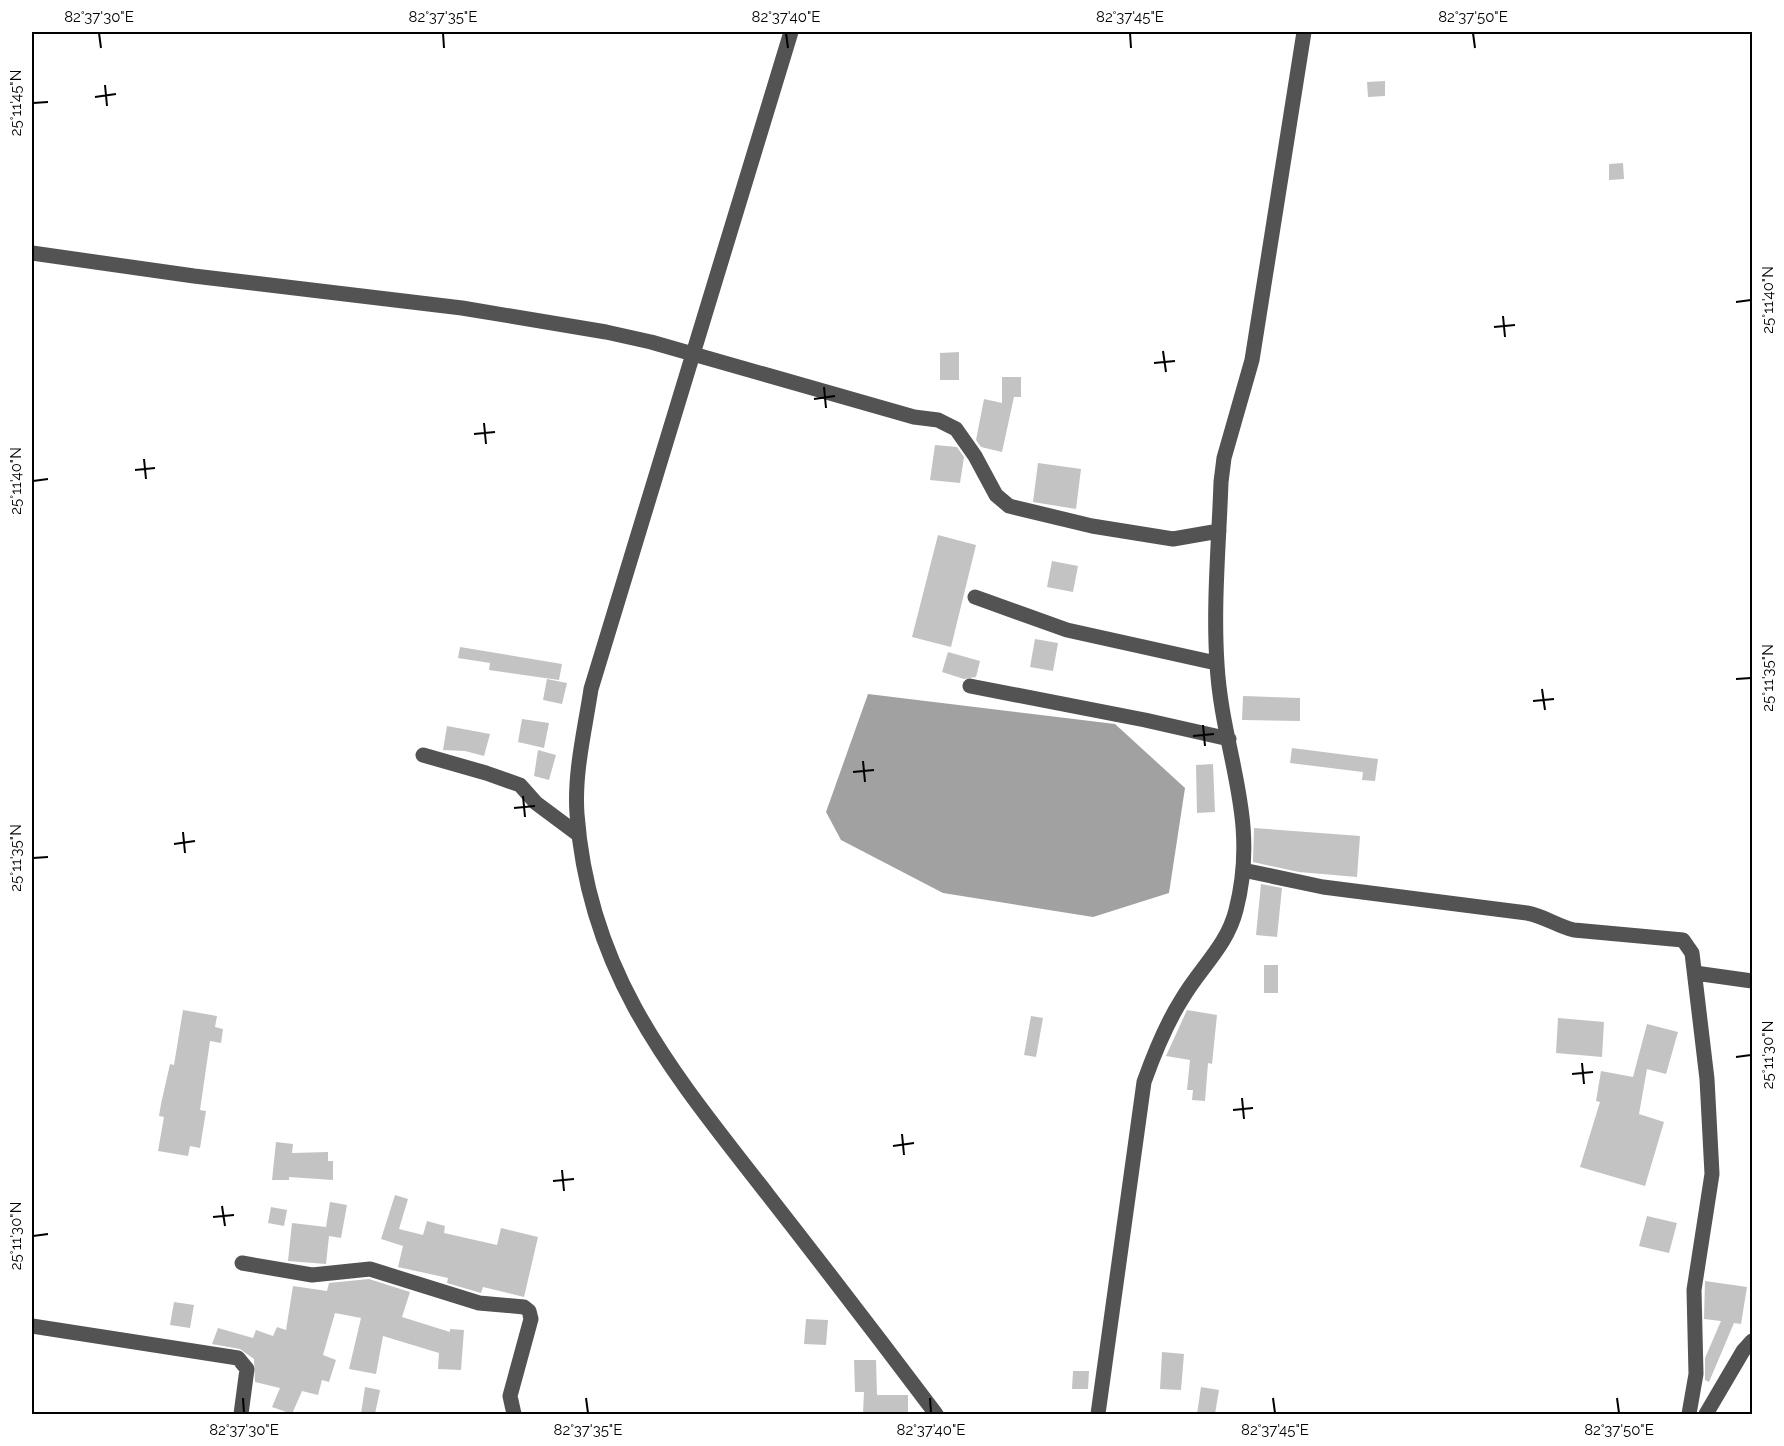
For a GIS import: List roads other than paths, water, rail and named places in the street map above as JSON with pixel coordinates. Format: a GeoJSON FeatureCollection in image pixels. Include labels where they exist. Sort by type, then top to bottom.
{"type":"FeatureCollection","features":[{"type":"Feature","properties":{"kind":"street"},"geometry":{"type":"LineString","coordinates":[[791,32],[704,358],[591,689],[577,788],[579,835],[588,890],[597,923],[617,976],[641,1023],[710,1123],[870,1325],[936,1414]]}},
{"type":"Feature","properties":{"kind":"street"},"geometry":{"type":"LineString","coordinates":[[1098,1414],[1144,1082],[1152,1059],[1182,999],[1229,932],[1244,870],[1245,838],[1241,798],[1216,663],[1219,531],[1224,458],[1251,360],[1304,32]]}},
{"type":"Feature","properties":{"kind":"street"},"geometry":{"type":"LineString","coordinates":[[32,253],[194,276],[462,308],[606,332],[914,417],[947,423],[961,435],[996,495],[1009,506],[1092,526],[1173,540],[1219,531]]}},
{"type":"Feature","properties":{"kind":"street"},"geometry":{"type":"LineString","coordinates":[[975,597],[1067,630],[1216,663]]}},
{"type":"Feature","properties":{"kind":"street"},"geometry":{"type":"LineString","coordinates":[[970,686],[1229,739]]}},
{"type":"Feature","properties":{"kind":"street"},"geometry":{"type":"LineString","coordinates":[[423,755],[497,776],[520,785],[536,803],[579,835]]}},
{"type":"Feature","properties":{"kind":"street"},"geometry":{"type":"LineString","coordinates":[[1244,870],[1323,887],[1527,913],[1574,930],[1683,940],[1692,953],[1695,973],[1707,1079],[1712,1174],[1694,1290],[1696,1374],[1689,1414]]}},
{"type":"Feature","properties":{"kind":"street"},"geometry":{"type":"LineString","coordinates":[[1695,973],[1752,981]]}},
{"type":"Feature","properties":{"kind":"street"},"geometry":{"type":"LineString","coordinates":[[242,1263],[312,1275],[370,1269],[479,1303],[524,1307],[529,1311],[531,1319],[510,1396],[513,1414]]}},
{"type":"Feature","properties":{"kind":"street"},"geometry":{"type":"LineString","coordinates":[[32,1326],[238,1358],[247,1369],[241,1414]]}},
{"type":"Feature","properties":{"kind":"street"},"geometry":{"type":"LineString","coordinates":[[1706,1414],[1752,1341]]}}]}
